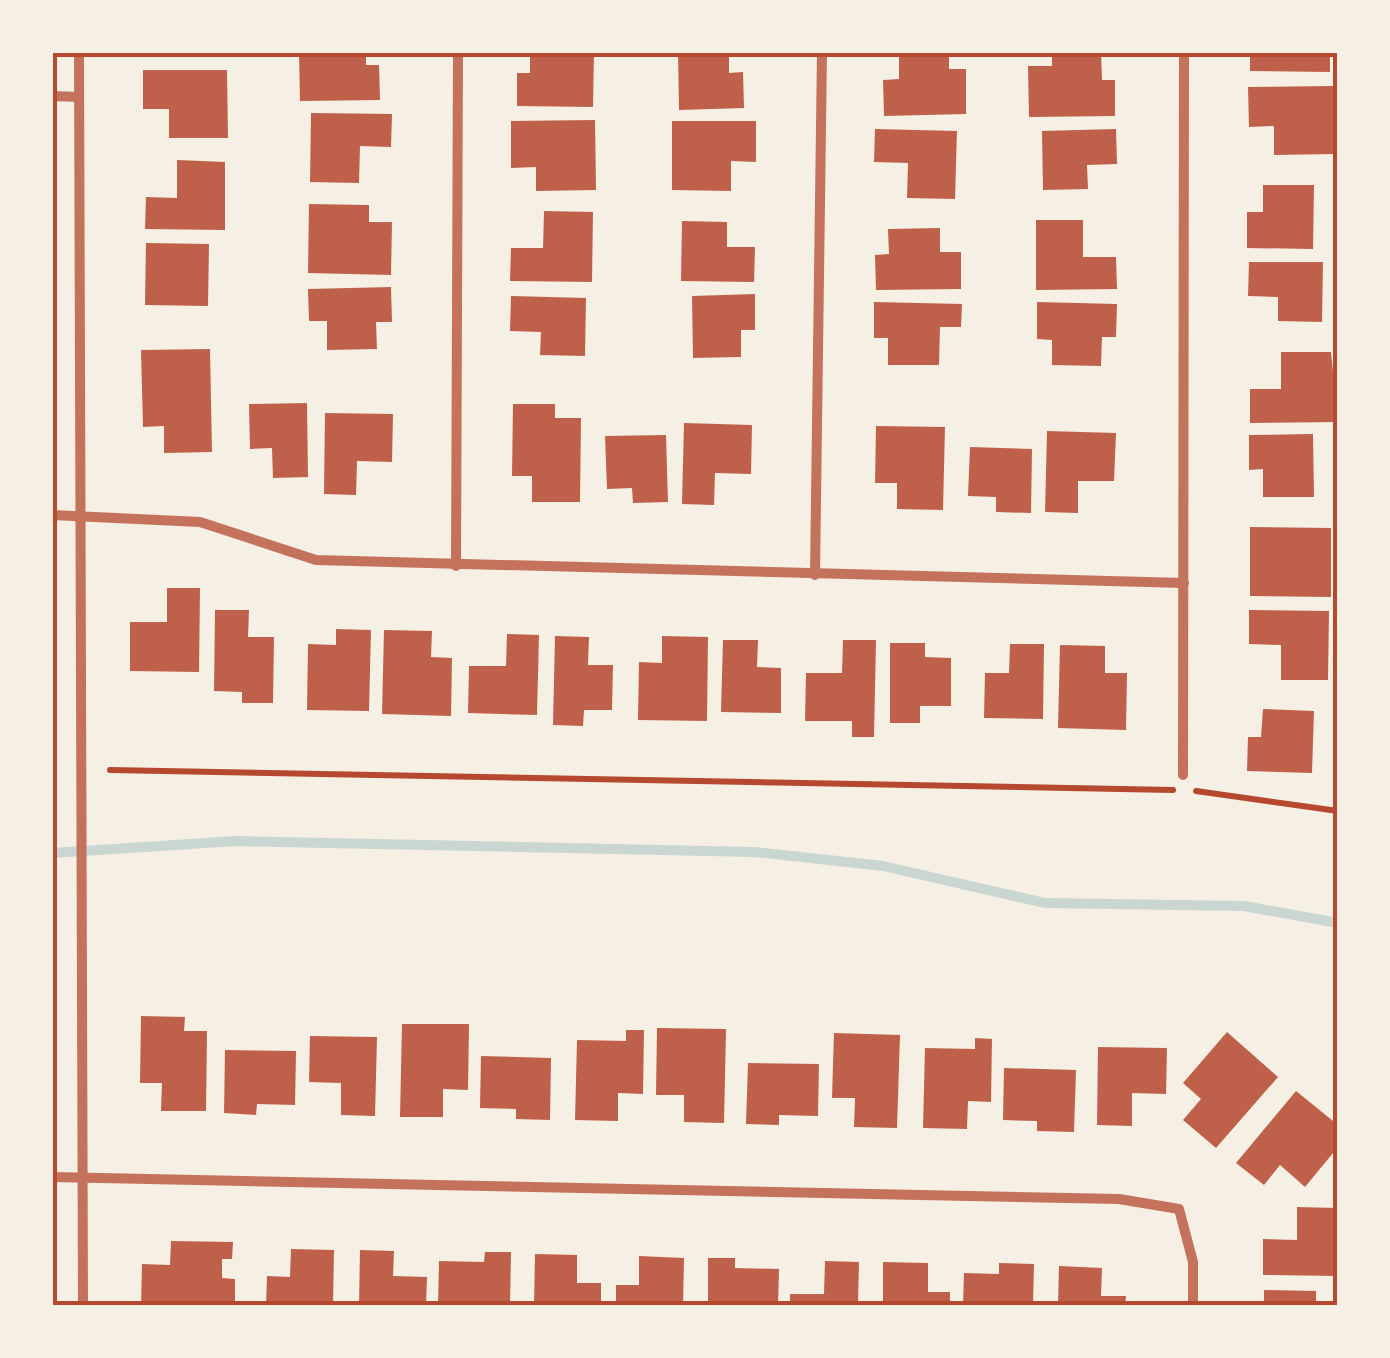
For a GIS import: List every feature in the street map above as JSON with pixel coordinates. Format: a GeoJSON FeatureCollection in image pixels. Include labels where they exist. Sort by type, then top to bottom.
{"type":"FeatureCollection","features":[{"type":"Feature","properties":{"kind":"street"},"geometry":{"type":"LineString","coordinates":[[80,52],[86,990],[83,1306]]}},
{"type":"Feature","properties":{"kind":"street"},"geometry":{"type":"LineString","coordinates":[[456,566],[458,52]]}},
{"type":"Feature","properties":{"kind":"street"},"geometry":{"type":"LineString","coordinates":[[815,575],[822,52]]}},
{"type":"Feature","properties":{"kind":"street"},"geometry":{"type":"LineString","coordinates":[[1183,776],[1184,52]]}},
{"type":"Feature","properties":{"kind":"street"},"geometry":{"type":"LineString","coordinates":[[52,96],[79,97]]}},
{"type":"Feature","properties":{"kind":"street"},"geometry":{"type":"LineString","coordinates":[[52,515],[200,522],[316,560],[1184,583]]}},
{"type":"Feature","properties":{"kind":"street"},"geometry":{"type":"LineString","coordinates":[[52,1177],[1119,1199],[1179,1209],[1193,1262],[1192,1306]]}},
{"type":"Feature","properties":{"kind":"path"},"geometry":{"type":"LineString","coordinates":[[110,770],[1216,791],[1338,811]]}},
{"type":"Feature","properties":{"kind":"building"},"geometry":{"type":"Polygon","coordinates":[[[299,52],[366,52],[366,65],[379,65],[380,100],[300,101],[299,52]]]}},
{"type":"Feature","properties":{"kind":"building"},"geometry":{"type":"Polygon","coordinates":[[[530,52],[594,52],[593,107],[517,106],[517,73],[530,73],[530,52]]]}},
{"type":"Feature","properties":{"kind":"building"},"geometry":{"type":"Polygon","coordinates":[[[678,52],[729,52],[729,73],[743,72],[744,108],[679,110],[678,52]]]}},
{"type":"Feature","properties":{"kind":"building"},"geometry":{"type":"Polygon","coordinates":[[[949,52],[949,69],[966,69],[966,114],[884,116],[883,80],[899,79],[899,53],[949,52]]]}},
{"type":"Feature","properties":{"kind":"building"},"geometry":{"type":"Polygon","coordinates":[[[1101,52],[1102,80],[1115,80],[1115,116],[1029,117],[1028,66],[1052,66],[1052,53],[1101,52]]]}},
{"type":"Feature","properties":{"kind":"building"},"geometry":{"type":"Polygon","coordinates":[[[1250,52],[1330,52],[1330,72],[1250,71],[1250,52]]]}},
{"type":"Feature","properties":{"kind":"building"},"geometry":{"type":"Polygon","coordinates":[[[143,70],[227,70],[228,138],[169,138],[169,109],[143,109],[143,70]]]}},
{"type":"Feature","properties":{"kind":"building"},"geometry":{"type":"Polygon","coordinates":[[[1333,86],[1334,154],[1274,155],[1274,126],[1249,127],[1248,87],[1333,86]]]}},
{"type":"Feature","properties":{"kind":"building"},"geometry":{"type":"Polygon","coordinates":[[[311,113],[392,114],[391,147],[360,146],[359,183],[310,182],[311,113]]]}},
{"type":"Feature","properties":{"kind":"building"},"geometry":{"type":"Polygon","coordinates":[[[595,120],[596,190],[536,191],[536,167],[511,168],[511,121],[595,120]]]}},
{"type":"Feature","properties":{"kind":"building"},"geometry":{"type":"Polygon","coordinates":[[[672,121],[756,121],[756,162],[731,161],[731,191],[672,190],[672,121]]]}},
{"type":"Feature","properties":{"kind":"building"},"geometry":{"type":"Polygon","coordinates":[[[875,129],[957,131],[955,199],[907,198],[908,163],[874,162],[875,129]]]}},
{"type":"Feature","properties":{"kind":"building"},"geometry":{"type":"Polygon","coordinates":[[[1116,129],[1117,164],[1087,165],[1088,189],[1043,190],[1042,131],[1116,129]]]}},
{"type":"Feature","properties":{"kind":"building"},"geometry":{"type":"Polygon","coordinates":[[[177,160],[225,162],[225,230],[145,229],[146,197],[177,198],[177,160]]]}},
{"type":"Feature","properties":{"kind":"building"},"geometry":{"type":"Polygon","coordinates":[[[1263,185],[1314,185],[1313,249],[1247,248],[1247,212],[1263,212],[1263,185]]]}},
{"type":"Feature","properties":{"kind":"building"},"geometry":{"type":"Polygon","coordinates":[[[309,204],[369,205],[369,222],[392,222],[391,275],[308,273],[309,204]]]}},
{"type":"Feature","properties":{"kind":"building"},"geometry":{"type":"Polygon","coordinates":[[[544,211],[593,212],[592,282],[510,281],[511,248],[543,248],[544,211]]]}},
{"type":"Feature","properties":{"kind":"building"},"geometry":{"type":"Polygon","coordinates":[[[1036,220],[1083,220],[1083,257],[1116,257],[1117,289],[1036,290],[1036,220]]]}},
{"type":"Feature","properties":{"kind":"building"},"geometry":{"type":"Polygon","coordinates":[[[682,221],[727,222],[727,247],[755,247],[754,282],[681,281],[682,221]]]}},
{"type":"Feature","properties":{"kind":"building"},"geometry":{"type":"Polygon","coordinates":[[[940,228],[940,252],[961,252],[961,289],[876,290],[875,255],[889,254],[888,229],[940,228]]]}},
{"type":"Feature","properties":{"kind":"building"},"geometry":{"type":"Polygon","coordinates":[[[146,243],[209,244],[208,306],[145,305],[146,243]]]}},
{"type":"Feature","properties":{"kind":"building"},"geometry":{"type":"Polygon","coordinates":[[[1249,262],[1323,262],[1322,322],[1278,321],[1278,297],[1248,296],[1249,262]]]}},
{"type":"Feature","properties":{"kind":"building"},"geometry":{"type":"Polygon","coordinates":[[[391,287],[392,322],[376,322],[377,349],[327,350],[327,321],[309,321],[308,289],[391,287]]]}},
{"type":"Feature","properties":{"kind":"building"},"geometry":{"type":"Polygon","coordinates":[[[755,294],[755,330],[741,330],[741,357],[693,358],[692,296],[755,294]]]}},
{"type":"Feature","properties":{"kind":"building"},"geometry":{"type":"Polygon","coordinates":[[[511,296],[586,298],[585,356],[540,355],[541,332],[510,331],[511,296]]]}},
{"type":"Feature","properties":{"kind":"building"},"geometry":{"type":"Polygon","coordinates":[[[874,302],[962,304],[961,327],[940,327],[939,365],[888,365],[888,338],[874,338],[874,302]]]}},
{"type":"Feature","properties":{"kind":"building"},"geometry":{"type":"Polygon","coordinates":[[[1037,302],[1117,304],[1116,337],[1102,337],[1101,366],[1052,365],[1052,340],[1037,339],[1037,302]]]}},
{"type":"Feature","properties":{"kind":"building"},"geometry":{"type":"Polygon","coordinates":[[[210,349],[212,452],[164,453],[164,426],[143,427],[141,350],[210,349]]]}},
{"type":"Feature","properties":{"kind":"building"},"geometry":{"type":"Polygon","coordinates":[[[1281,352],[1331,352],[1338,422],[1250,423],[1250,389],[1281,389],[1281,352]]]}},
{"type":"Feature","properties":{"kind":"building"},"geometry":{"type":"Polygon","coordinates":[[[307,403],[308,477],[273,478],[272,448],[250,449],[249,404],[307,403]]]}},
{"type":"Feature","properties":{"kind":"building"},"geometry":{"type":"Polygon","coordinates":[[[513,404],[555,404],[555,418],[581,418],[580,502],[532,502],[532,476],[512,476],[513,404]]]}},
{"type":"Feature","properties":{"kind":"building"},"geometry":{"type":"Polygon","coordinates":[[[325,413],[393,414],[392,462],[357,461],[356,495],[324,494],[325,413]]]}},
{"type":"Feature","properties":{"kind":"building"},"geometry":{"type":"Polygon","coordinates":[[[684,423],[752,425],[751,474],[715,473],[714,505],[682,504],[684,423]]]}},
{"type":"Feature","properties":{"kind":"building"},"geometry":{"type":"Polygon","coordinates":[[[876,426],[945,427],[943,510],[897,509],[897,483],[875,483],[876,426]]]}},
{"type":"Feature","properties":{"kind":"building"},"geometry":{"type":"Polygon","coordinates":[[[1047,431],[1116,433],[1114,481],[1078,481],[1078,513],[1045,512],[1047,431]]]}},
{"type":"Feature","properties":{"kind":"building"},"geometry":{"type":"Polygon","coordinates":[[[1313,434],[1314,497],[1263,497],[1263,469],[1249,470],[1249,435],[1313,434]]]}},
{"type":"Feature","properties":{"kind":"building"},"geometry":{"type":"Polygon","coordinates":[[[666,435],[668,502],[633,503],[632,488],[607,489],[605,436],[666,435]]]}},
{"type":"Feature","properties":{"kind":"building"},"geometry":{"type":"Polygon","coordinates":[[[970,447],[1032,449],[1031,513],[996,512],[996,497],[968,496],[970,447]]]}},
{"type":"Feature","properties":{"kind":"building"},"geometry":{"type":"Polygon","coordinates":[[[1250,527],[1331,528],[1331,597],[1250,596],[1250,527]]]}},
{"type":"Feature","properties":{"kind":"building"},"geometry":{"type":"Polygon","coordinates":[[[167,588],[200,588],[199,672],[130,671],[130,622],[167,622],[167,588]]]}},
{"type":"Feature","properties":{"kind":"building"},"geometry":{"type":"Polygon","coordinates":[[[215,610],[249,610],[248,637],[274,637],[273,703],[242,703],[242,692],[214,691],[215,610]]]}},
{"type":"Feature","properties":{"kind":"building"},"geometry":{"type":"Polygon","coordinates":[[[1249,610],[1329,611],[1328,680],[1281,680],[1281,645],[1249,644],[1249,610]]]}},
{"type":"Feature","properties":{"kind":"building"},"geometry":{"type":"Polygon","coordinates":[[[336,629],[371,630],[369,711],[307,710],[308,644],[336,645],[336,629]]]}},
{"type":"Feature","properties":{"kind":"building"},"geometry":{"type":"Polygon","coordinates":[[[384,630],[432,631],[431,657],[452,658],[451,716],[382,714],[384,630]]]}},
{"type":"Feature","properties":{"kind":"building"},"geometry":{"type":"Polygon","coordinates":[[[507,634],[539,635],[537,715],[468,713],[469,666],[506,666],[507,634]]]}},
{"type":"Feature","properties":{"kind":"building"},"geometry":{"type":"Polygon","coordinates":[[[555,636],[589,637],[588,665],[613,665],[612,710],[584,710],[583,726],[553,725],[555,636]]]}},
{"type":"Feature","properties":{"kind":"building"},"geometry":{"type":"Polygon","coordinates":[[[662,636],[708,637],[707,721],[638,720],[639,662],[662,663],[662,636]]]}},
{"type":"Feature","properties":{"kind":"building"},"geometry":{"type":"Polygon","coordinates":[[[723,640],[758,640],[757,667],[781,668],[781,713],[721,712],[723,640]]]}},
{"type":"Feature","properties":{"kind":"building"},"geometry":{"type":"Polygon","coordinates":[[[843,640],[876,640],[874,737],[852,737],[852,721],[805,721],[806,673],[842,673],[843,640]]]}},
{"type":"Feature","properties":{"kind":"building"},"geometry":{"type":"Polygon","coordinates":[[[890,643],[925,643],[925,657],[951,658],[951,706],[920,706],[920,723],[890,723],[890,643]]]}},
{"type":"Feature","properties":{"kind":"building"},"geometry":{"type":"Polygon","coordinates":[[[1010,644],[1044,644],[1043,719],[984,718],[985,673],[1009,673],[1010,644]]]}},
{"type":"Feature","properties":{"kind":"building"},"geometry":{"type":"Polygon","coordinates":[[[1060,645],[1105,646],[1105,673],[1127,673],[1126,730],[1058,728],[1060,645]]]}},
{"type":"Feature","properties":{"kind":"building"},"geometry":{"type":"Polygon","coordinates":[[[1263,709],[1314,711],[1312,773],[1247,771],[1248,737],[1261,737],[1263,709]]]}},
{"type":"Feature","properties":{"kind":"building"},"geometry":{"type":"Polygon","coordinates":[[[141,1016],[185,1017],[184,1031],[207,1031],[206,1111],[161,1111],[162,1083],[140,1083],[141,1016]]]}},
{"type":"Feature","properties":{"kind":"building"},"geometry":{"type":"Polygon","coordinates":[[[402,1024],[469,1024],[468,1090],[443,1089],[443,1117],[400,1117],[402,1024]]]}},
{"type":"Feature","properties":{"kind":"building"},"geometry":{"type":"Polygon","coordinates":[[[657,1028],[726,1029],[724,1123],[684,1122],[684,1095],[656,1095],[657,1028]]]}},
{"type":"Feature","properties":{"kind":"building"},"geometry":{"type":"Polygon","coordinates":[[[626,1030],[644,1030],[643,1094],[618,1093],[618,1121],[575,1120],[577,1040],[626,1041],[626,1030]]]}},
{"type":"Feature","properties":{"kind":"building"},"geometry":{"type":"Polygon","coordinates":[[[1227,1032],[1278,1077],[1216,1148],[1183,1120],[1201,1099],[1183,1083],[1227,1032]]]}},
{"type":"Feature","properties":{"kind":"building"},"geometry":{"type":"Polygon","coordinates":[[[834,1033],[900,1035],[897,1128],[854,1127],[855,1098],[832,1098],[834,1033]]]}},
{"type":"Feature","properties":{"kind":"building"},"geometry":{"type":"Polygon","coordinates":[[[310,1036],[377,1037],[375,1116],[341,1115],[341,1083],[309,1082],[310,1036]]]}},
{"type":"Feature","properties":{"kind":"building"},"geometry":{"type":"Polygon","coordinates":[[[975,1038],[992,1039],[991,1102],[968,1101],[967,1129],[923,1128],[925,1048],[975,1049],[975,1038]]]}},
{"type":"Feature","properties":{"kind":"building"},"geometry":{"type":"Polygon","coordinates":[[[1098,1047],[1167,1048],[1166,1094],[1132,1093],[1132,1126],[1097,1125],[1098,1047]]]}},
{"type":"Feature","properties":{"kind":"building"},"geometry":{"type":"Polygon","coordinates":[[[225,1050],[296,1051],[295,1105],[257,1104],[256,1115],[224,1113],[225,1050]]]}},
{"type":"Feature","properties":{"kind":"building"},"geometry":{"type":"Polygon","coordinates":[[[481,1056],[551,1058],[550,1120],[516,1119],[516,1109],[480,1108],[481,1056]]]}},
{"type":"Feature","properties":{"kind":"building"},"geometry":{"type":"Polygon","coordinates":[[[748,1063],[819,1064],[818,1116],[779,1115],[779,1125],[746,1124],[748,1063]]]}},
{"type":"Feature","properties":{"kind":"building"},"geometry":{"type":"Polygon","coordinates":[[[1004,1068],[1076,1070],[1074,1132],[1037,1131],[1037,1121],[1003,1120],[1004,1068]]]}},
{"type":"Feature","properties":{"kind":"building"},"geometry":{"type":"Polygon","coordinates":[[[1296,1091],[1338,1125],[1338,1147],[1305,1187],[1280,1165],[1264,1185],[1236,1163],[1296,1091]]]}},
{"type":"Feature","properties":{"kind":"building"},"geometry":{"type":"Polygon","coordinates":[[[1297,1207],[1338,1208],[1338,1276],[1263,1275],[1263,1239],[1297,1240],[1297,1207]]]}},
{"type":"Feature","properties":{"kind":"building"},"geometry":{"type":"Polygon","coordinates":[[[171,1241],[233,1242],[232,1259],[222,1259],[222,1278],[235,1279],[235,1306],[141,1306],[142,1264],[170,1265],[171,1241]]]}},
{"type":"Feature","properties":{"kind":"building"},"geometry":{"type":"Polygon","coordinates":[[[291,1249],[334,1250],[333,1306],[266,1306],[267,1276],[290,1277],[291,1249]]]}},
{"type":"Feature","properties":{"kind":"building"},"geometry":{"type":"Polygon","coordinates":[[[360,1250],[394,1251],[393,1276],[427,1277],[426,1306],[359,1306],[360,1250]]]}},
{"type":"Feature","properties":{"kind":"building"},"geometry":{"type":"Polygon","coordinates":[[[485,1252],[511,1252],[510,1306],[438,1306],[439,1261],[484,1262],[485,1252]]]}},
{"type":"Feature","properties":{"kind":"building"},"geometry":{"type":"Polygon","coordinates":[[[535,1254],[577,1255],[577,1283],[601,1283],[601,1306],[534,1306],[535,1254]]]}},
{"type":"Feature","properties":{"kind":"building"},"geometry":{"type":"Polygon","coordinates":[[[639,1256],[684,1258],[683,1306],[616,1306],[616,1285],[639,1285],[639,1256]]]}},
{"type":"Feature","properties":{"kind":"building"},"geometry":{"type":"Polygon","coordinates":[[[708,1258],[735,1258],[735,1268],[779,1269],[778,1306],[708,1306],[708,1258]]]}},
{"type":"Feature","properties":{"kind":"building"},"geometry":{"type":"Polygon","coordinates":[[[825,1261],[859,1262],[858,1306],[790,1306],[790,1294],[824,1294],[825,1261]]]}},
{"type":"Feature","properties":{"kind":"building"},"geometry":{"type":"Polygon","coordinates":[[[883,1262],[928,1263],[928,1292],[950,1292],[950,1306],[883,1306],[883,1262]]]}},
{"type":"Feature","properties":{"kind":"building"},"geometry":{"type":"Polygon","coordinates":[[[999,1263],[1034,1264],[1033,1306],[963,1306],[964,1273],[999,1274],[999,1263]]]}},
{"type":"Feature","properties":{"kind":"building"},"geometry":{"type":"Polygon","coordinates":[[[1059,1266],[1102,1268],[1101,1296],[1126,1296],[1125,1306],[1058,1306],[1059,1266]]]}},
{"type":"Feature","properties":{"kind":"building"},"geometry":{"type":"Polygon","coordinates":[[[1264,1290],[1316,1291],[1316,1306],[1264,1306],[1264,1290]]]}},
{"type":"Feature","properties":{"kind":"waterway"},"geometry":{"type":"LineString","coordinates":[[52,853],[236,841],[755,852],[883,866],[1045,903],[1244,906],[1338,923]]}}]}
